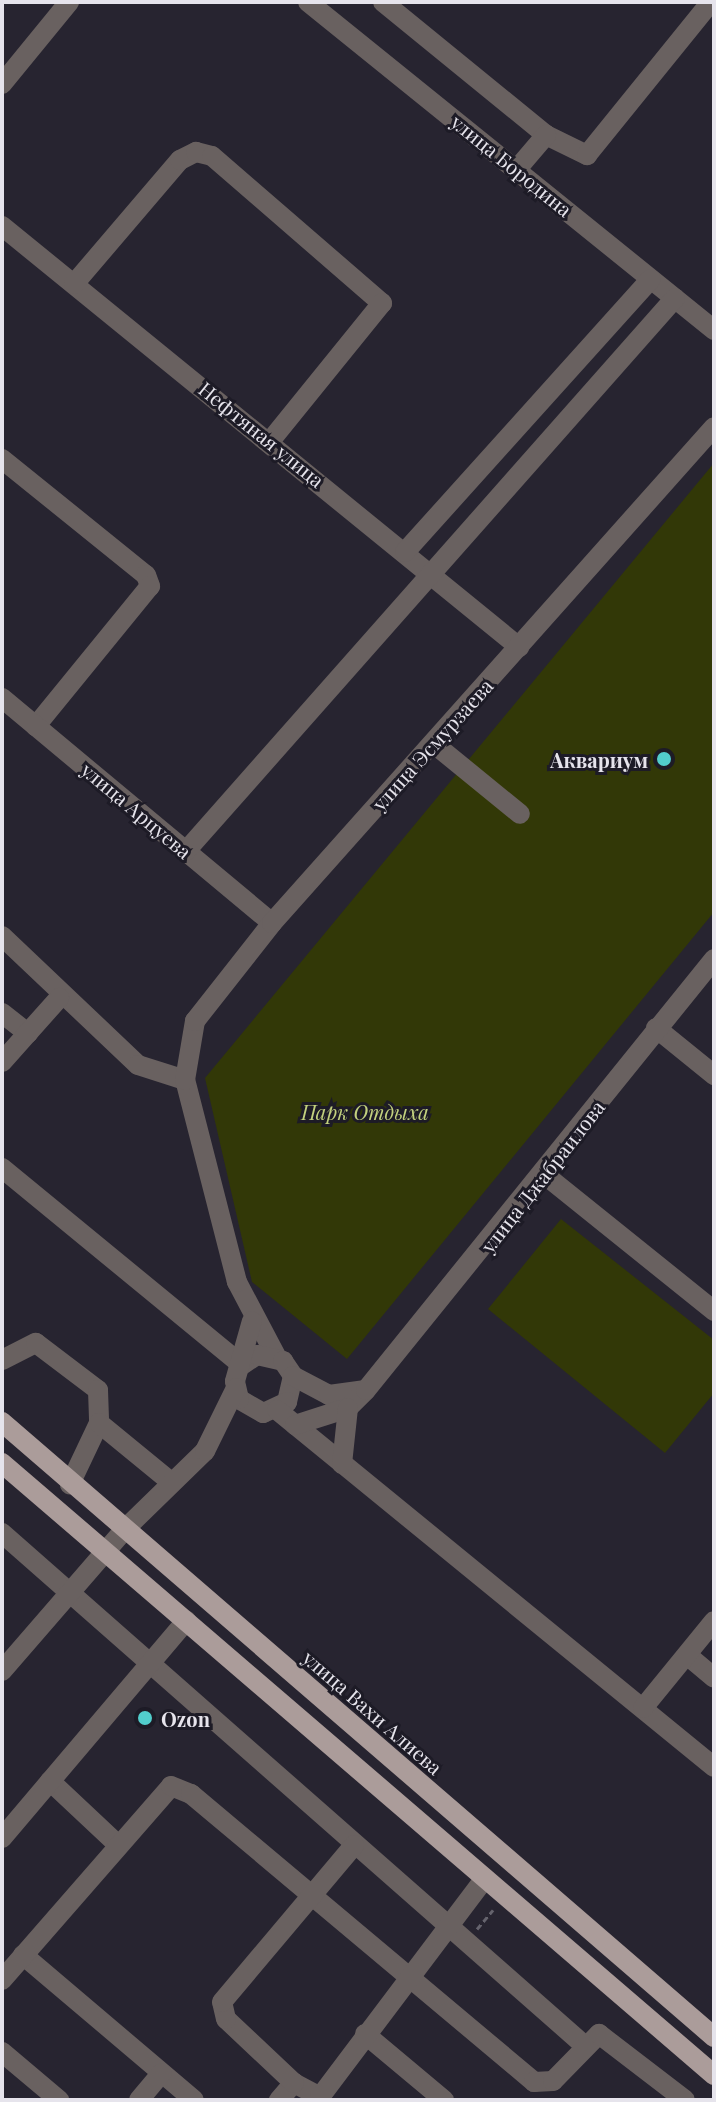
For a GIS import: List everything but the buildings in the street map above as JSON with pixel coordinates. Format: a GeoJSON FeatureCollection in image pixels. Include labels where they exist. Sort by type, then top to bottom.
{"type":"FeatureCollection","features":[{"type":"Feature","properties":{"kind":"main road","name":"улица Вахи Алиева"},"geometry":{"type":"LineString","coordinates":[[2,1422],[70,1484],[714,2037]]}},
{"type":"Feature","properties":{"kind":"main road"},"geometry":{"type":"LineString","coordinates":[[2,1463],[714,2075]]}},
{"type":"Feature","properties":{"kind":"street"},"geometry":{"type":"LineString","coordinates":[[2,84],[69,2]]}},
{"type":"Feature","properties":{"kind":"street","name":"улица Бородина"},"geometry":{"type":"LineString","coordinates":[[308,2],[714,330]]}},
{"type":"Feature","properties":{"kind":"street"},"geometry":{"type":"LineString","coordinates":[[383,2],[546,135],[580,154],[595,152],[711,2]]}},
{"type":"Feature","properties":{"kind":"street"},"geometry":{"type":"LineString","coordinates":[[517,169],[546,135]]}},
{"type":"Feature","properties":{"kind":"street"},"geometry":{"type":"LineString","coordinates":[[74,284],[180,160],[196,152],[212,156],[382,303],[271,440]]}},
{"type":"Feature","properties":{"kind":"street","name":"Нефтяная улица"},"geometry":{"type":"LineString","coordinates":[[2,226],[271,440],[519,647]]}},
{"type":"Feature","properties":{"kind":"street"},"geometry":{"type":"LineString","coordinates":[[405,552],[651,279]]}},
{"type":"Feature","properties":{"kind":"street"},"geometry":{"type":"LineString","coordinates":[[186,851],[675,298]]}},
{"type":"Feature","properties":{"kind":"street","name":"улица Эсмурзаева"},"geometry":{"type":"LineString","coordinates":[[185,1080],[189,1038],[203,1005],[272,923],[714,427]]}},
{"type":"Feature","properties":{"kind":"street"},"geometry":{"type":"LineString","coordinates":[[2,459],[146,575],[150,586],[36,726]]}},
{"type":"Feature","properties":{"kind":"street","name":"улица Арцуева"},"geometry":{"type":"LineString","coordinates":[[2,698],[272,923]]}},
{"type":"Feature","properties":{"kind":"street"},"geometry":{"type":"LineString","coordinates":[[433,743],[520,814]]}},
{"type":"Feature","properties":{"kind":"street"},"geometry":{"type":"LineString","coordinates":[[2,936],[47,972],[59,998],[138,1065],[185,1080],[252,1321],[293,1376],[329,1395],[366,1390]]}},
{"type":"Feature","properties":{"kind":"street","name":"улица Джабраилова"},"geometry":{"type":"LineString","coordinates":[[295,1425],[348,1408],[366,1390],[545,1175],[656,1028],[714,959]]}},
{"type":"Feature","properties":{"kind":"street"},"geometry":{"type":"LineString","coordinates":[[2,1062],[16,1038],[59,998]]}},
{"type":"Feature","properties":{"kind":"street"},"geometry":{"type":"LineString","coordinates":[[2,1013],[16,1038]]}},
{"type":"Feature","properties":{"kind":"street"},"geometry":{"type":"LineString","coordinates":[[656,1028],[714,1075]]}},
{"type":"Feature","properties":{"kind":"street"},"geometry":{"type":"LineString","coordinates":[[2,1168],[242,1365]]}},
{"type":"Feature","properties":{"kind":"street"},"geometry":{"type":"LineString","coordinates":[[545,1175],[714,1311]]}},
{"type":"Feature","properties":{"kind":"street"},"geometry":{"type":"LineString","coordinates":[[220,1432],[236,1388],[252,1321]]}},
{"type":"Feature","properties":{"kind":"street"},"geometry":{"type":"LineString","coordinates":[[2,1360],[24,1345],[47,1348],[98,1390],[99,1423],[70,1484]]}},
{"type":"Feature","properties":{"kind":"street"},"geometry":{"type":"LineString","coordinates":[[242,1365],[257,1355],[276,1356]]}},
{"type":"Feature","properties":{"kind":"street"},"geometry":{"type":"LineString","coordinates":[[2,1671],[72,1596],[124,1530],[220,1432],[270,1411],[292,1394],[293,1376]]}},
{"type":"Feature","properties":{"kind":"street"},"geometry":{"type":"LineString","coordinates":[[236,1388],[246,1406],[270,1411],[295,1425],[714,1767]]}},
{"type":"Feature","properties":{"kind":"street"},"geometry":{"type":"LineString","coordinates":[[342,1464],[348,1408]]}},
{"type":"Feature","properties":{"kind":"street"},"geometry":{"type":"LineString","coordinates":[[99,1423],[171,1482]]}},
{"type":"Feature","properties":{"kind":"street"},"geometry":{"type":"LineString","coordinates":[[2,1533],[147,1666],[584,2045]]}},
{"type":"Feature","properties":{"kind":"street"},"geometry":{"type":"LineString","coordinates":[[2,1838],[186,1621]]}},
{"type":"Feature","properties":{"kind":"street"},"geometry":{"type":"LineString","coordinates":[[643,1708],[714,1621]]}},
{"type":"Feature","properties":{"kind":"street"},"geometry":{"type":"LineString","coordinates":[[687,1655],[714,1678]]}},
{"type":"Feature","properties":{"kind":"street"},"geometry":{"type":"LineString","coordinates":[[50,1781],[116,1843]]}},
{"type":"Feature","properties":{"kind":"street"},"geometry":{"type":"LineString","coordinates":[[2,1980],[116,1843],[171,1786],[191,1794],[534,2082],[553,2081],[592,2035],[607,2036],[685,2100]]}},
{"type":"Feature","properties":{"kind":"street"},"geometry":{"type":"LineString","coordinates":[[354,1845],[222,2002],[226,2019],[294,2083],[321,2099],[409,1974],[485,1878]]}},
{"type":"Feature","properties":{"kind":"street"},"geometry":{"type":"LineString","coordinates":[[23,1955],[194,2100]]}},
{"type":"Feature","properties":{"kind":"street"},"geometry":{"type":"LineString","coordinates":[[365,2034],[444,2100]]}},
{"type":"Feature","properties":{"kind":"street"},"geometry":{"type":"LineString","coordinates":[[2,2052],[59,2100]]}},
{"type":"Feature","properties":{"kind":"street"},"geometry":{"type":"LineString","coordinates":[[139,2100],[162,2073]]}},
{"type":"Feature","properties":{"kind":"street"},"geometry":{"type":"LineString","coordinates":[[279,2100],[294,2083]]}},
{"type":"Feature","properties":{"kind":"green space","name":"Парк Отдыха"},"geometry":{"type":"Polygon","coordinates":[[[714,463],[714,912],[347,1359],[252,1282],[205,1078],[714,463]]]}},
{"type":"Feature","properties":{"kind":"green space"},"geometry":{"type":"Polygon","coordinates":[[[561,1219],[714,1340],[714,1393],[665,1453],[488,1309],[561,1219]]]}},
{"type":"Feature","properties":{"kind":"place","name":"Аквариум"},"geometry":{"type":"Point","coordinates":[664,759]}},
{"type":"Feature","properties":{"kind":"place","name":"Ozon"},"geometry":{"type":"Point","coordinates":[145,1718]}}]}
